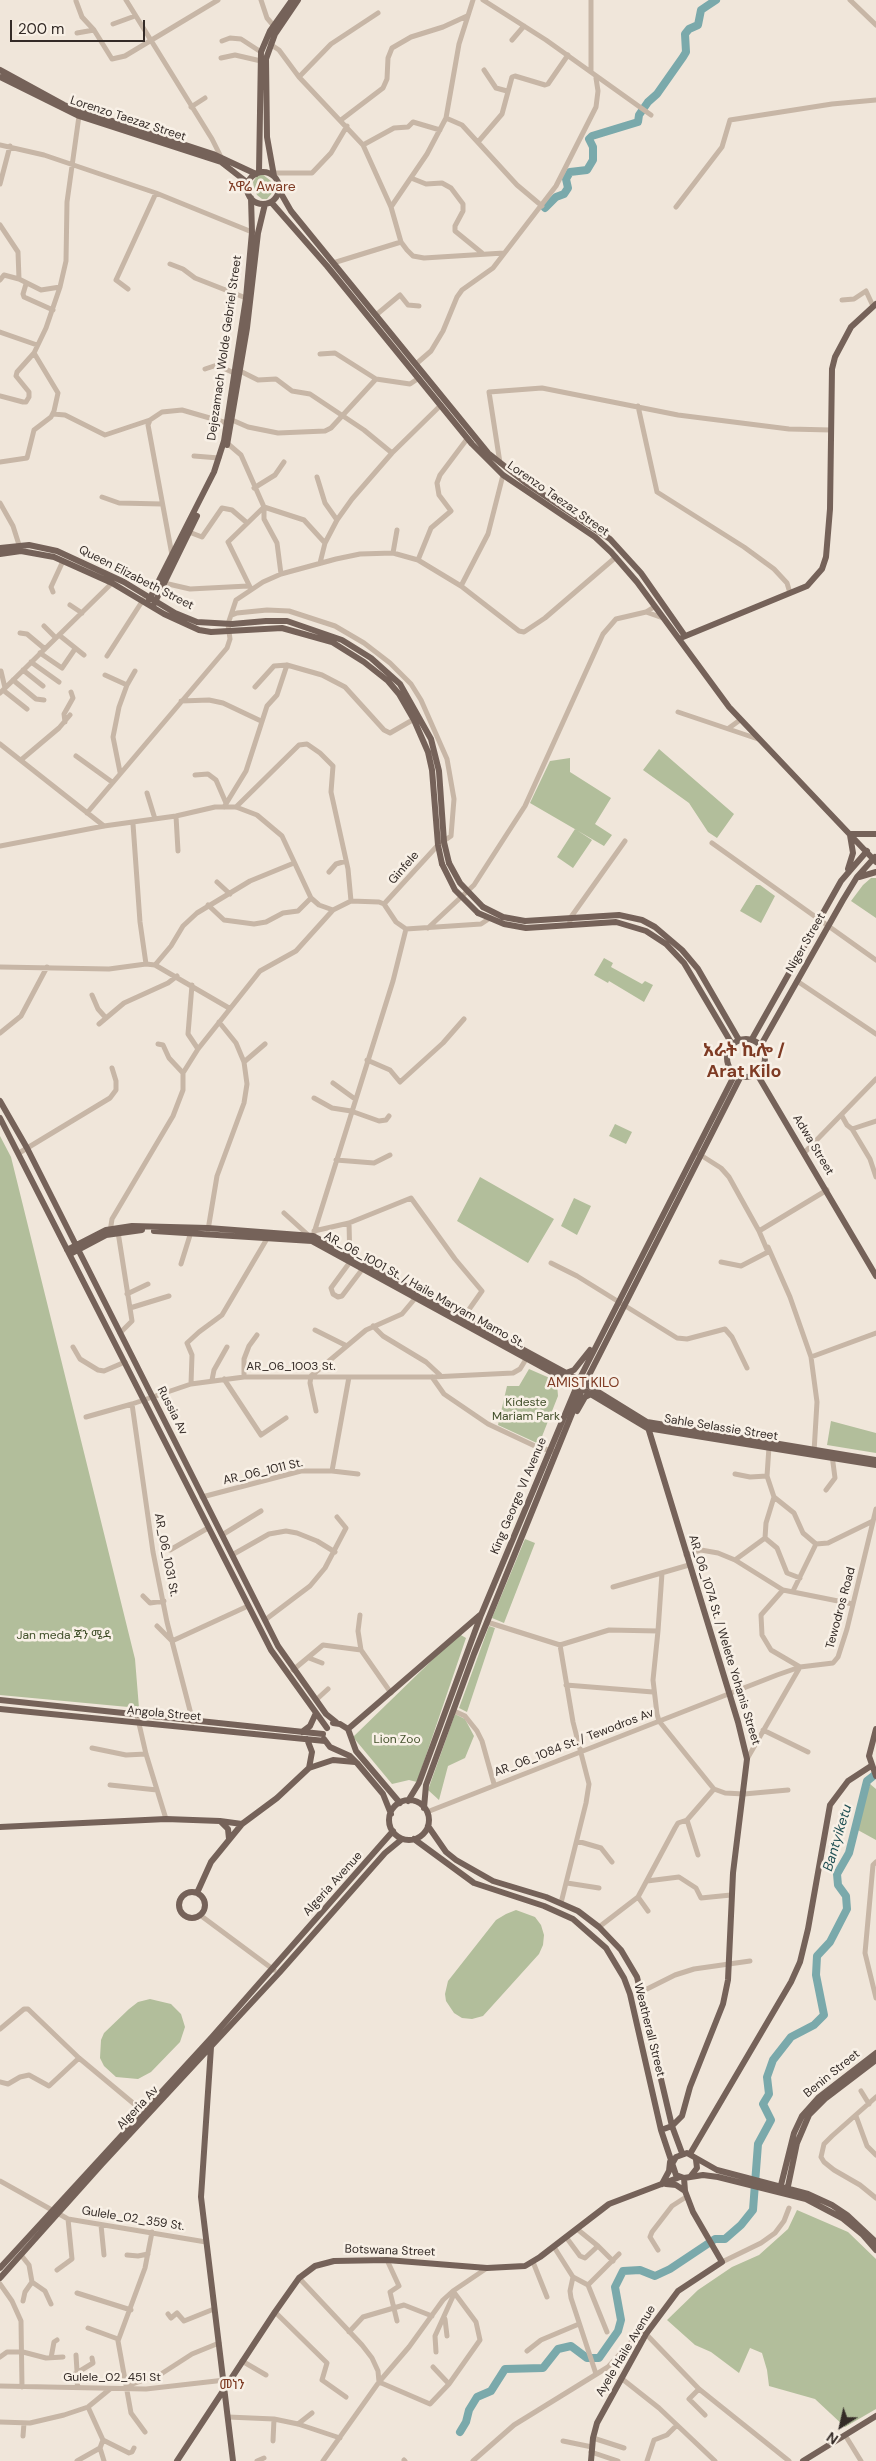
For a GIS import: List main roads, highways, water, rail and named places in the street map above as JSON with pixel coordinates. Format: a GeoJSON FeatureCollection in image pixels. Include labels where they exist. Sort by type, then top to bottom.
{"type":"FeatureCollection","features":[{"type":"Feature","properties":{"kind":"main road"},"geometry":{"type":"LineString","coordinates":[[292,0],[273,25],[261,52],[258,173],[248,183],[247,189],[252,198],[268,203],[276,197],[279,190],[274,175],[266,123],[266,59],[270,44],[298,0]]}},
{"type":"Feature","properties":{"kind":"main road"},"geometry":{"type":"LineString","coordinates":[[0,70],[64,105],[98,119],[221,157],[258,173],[274,175]]}},
{"type":"Feature","properties":{"kind":"main road","name":"Lorenzo Taezaz Street"},"geometry":{"type":"LineString","coordinates":[[0,77],[79,116],[98,119],[221,162],[248,183]]}},
{"type":"Feature","properties":{"kind":"main road","name":"Lorenzo Taezaz Street"},"geometry":{"type":"LineString","coordinates":[[279,190],[291,211],[376,315],[419,378],[467,438],[503,475],[595,537],[616,557],[663,618],[683,637]]}},
{"type":"Feature","properties":{"kind":"main road","name":"Dejezamach Wolde Gebriel Street"},"geometry":{"type":"LineString","coordinates":[[237,372],[252,232],[252,198]]}},
{"type":"Feature","properties":{"kind":"main road","name":"Lorenzo Taezaz Street"},"geometry":{"type":"LineString","coordinates":[[268,203],[328,266],[399,348],[416,364],[488,453],[500,464],[610,539],[641,574],[683,637],[706,678],[740,720],[875,858]]}},
{"type":"Feature","properties":{"kind":"main road","name":"Dejezamach Wolde Gebriel Street"},"geometry":{"type":"LineString","coordinates":[[150,602],[164,583],[216,476],[228,443],[229,422],[258,233],[268,203]]}},
{"type":"Feature","properties":{"kind":"main road"},"geometry":{"type":"LineString","coordinates":[[683,637],[790,593],[813,581],[826,557],[832,370],[835,357],[850,327],[875,305]]}},
{"type":"Feature","properties":{"kind":"main road","name":"Dejezamach Wolde Gebriel Street"},"geometry":{"type":"LineString","coordinates":[[150,602],[219,458],[229,422]]}},
{"type":"Feature","properties":{"kind":"main road","name":"Queen Elizabeth Street"},"geometry":{"type":"LineString","coordinates":[[0,548],[57,551],[124,582],[150,602]]}},
{"type":"Feature","properties":{"kind":"main road","name":"Queen Elizabeth Street"},"geometry":{"type":"LineString","coordinates":[[0,554],[20,548],[46,555],[197,622],[228,628],[287,621],[342,640],[371,658],[393,676],[436,753],[441,843],[446,864],[456,890],[490,918],[526,928],[602,922],[623,924],[646,931],[666,944],[692,976],[732,1044]]}},
{"type":"Feature","properties":{"kind":"main road"},"geometry":{"type":"LineString","coordinates":[[846,873],[852,854],[850,834],[876,834]]}},
{"type":"Feature","properties":{"kind":"main road","name":"Niger Street"},"geometry":{"type":"LineString","coordinates":[[752,1039],[846,873],[867,851]]}},
{"type":"Feature","properties":{"kind":"main road","name":"Niger Street"},"geometry":{"type":"LineString","coordinates":[[761,1045],[857,878],[875,858]]}},
{"type":"Feature","properties":{"kind":"main road"},"geometry":{"type":"LineString","coordinates":[[857,878],[876,872]]}},
{"type":"Feature","properties":{"kind":"main road","name":"Queen Elizabeth Street"},"geometry":{"type":"LineString","coordinates":[[480,910],[503,918],[525,921],[602,915],[642,920],[667,935],[698,969],[739,1040]]}},
{"type":"Feature","properties":{"kind":"main road"},"geometry":{"type":"LineString","coordinates":[[752,1039],[761,1045],[765,1060],[757,1074],[738,1075],[728,1065],[727,1060],[732,1044],[739,1040],[752,1039]]}},
{"type":"Feature","properties":{"kind":"main road","name":"Adwa Street"},"geometry":{"type":"LineString","coordinates":[[757,1074],[876,1276]]}},
{"type":"Feature","properties":{"kind":"main road","name":"King George VI Avenue"},"geometry":{"type":"LineString","coordinates":[[426,1810],[426,1785],[454,1711],[457,1693],[481,1615],[553,1452],[599,1340],[695,1151],[738,1075]]}},
{"type":"Feature","properties":{"kind":"main road","name":"King George VI Avenue"},"geometry":{"type":"LineString","coordinates":[[408,1801],[419,1784],[487,1622],[553,1452],[564,1434],[581,1385],[702,1155],[738,1075]]}},
{"type":"Feature","properties":{"kind":"main road","name":"Russia Av"},"geometry":{"type":"LineString","coordinates":[[0,1101],[27,1148],[278,1646],[293,1670],[336,1722]]}},
{"type":"Feature","properties":{"kind":"main road","name":"Russia Av"},"geometry":{"type":"LineString","coordinates":[[0,1118],[145,1400],[252,1615],[271,1650],[316,1713],[325,1734]]}},
{"type":"Feature","properties":{"kind":"main road"},"geometry":{"type":"LineString","coordinates":[[110,1232],[132,1226],[312,1236]]}},
{"type":"Feature","properties":{"kind":"main road","name":"AR_06_1001 St. / Haile Maryam Mamo St."},"geometry":{"type":"LineString","coordinates":[[69,1252],[110,1232],[175,1229],[191,1232],[207,1231],[268,1237],[312,1236],[364,1267],[581,1385]]}},
{"type":"Feature","properties":{"kind":"main road"},"geometry":{"type":"LineString","coordinates":[[417,1296],[463,1318],[527,1357],[564,1372],[581,1385],[647,1425]]}},
{"type":"Feature","properties":{"kind":"main road"},"geometry":{"type":"LineString","coordinates":[[564,1372],[568,1373],[574,1370],[599,1340]]}},
{"type":"Feature","properties":{"kind":"main road","name":"Sahle Selassie Street"},"geometry":{"type":"LineString","coordinates":[[581,1385],[591,1394],[647,1425],[737,1439],[769,1447],[814,1451],[876,1465]]}},
{"type":"Feature","properties":{"kind":"main road"},"geometry":{"type":"LineString","coordinates":[[564,1434],[584,1397],[591,1394]]}},
{"type":"Feature","properties":{"kind":"main road","name":"AR_06_1074 St. / Welete Yohanis Street"},"geometry":{"type":"LineString","coordinates":[[647,1425],[730,1694],[747,1758],[731,1895],[729,1964],[723,2004],[690,2087],[682,2116],[672,2126]]}},
{"type":"Feature","properties":{"kind":"main road"},"geometry":{"type":"LineString","coordinates":[[737,1439],[814,1451]]}},
{"type":"Feature","properties":{"kind":"main road"},"geometry":{"type":"LineString","coordinates":[[832,1455],[876,1460]]}},
{"type":"Feature","properties":{"kind":"main road"},"geometry":{"type":"LineString","coordinates":[[252,1615],[260,1611]]}},
{"type":"Feature","properties":{"kind":"main road"},"geometry":{"type":"LineString","coordinates":[[348,1728],[481,1615],[490,1612]]}},
{"type":"Feature","properties":{"kind":"main road"},"geometry":{"type":"LineString","coordinates":[[271,1650],[278,1646]]}},
{"type":"Feature","properties":{"kind":"main road"},"geometry":{"type":"LineString","coordinates":[[0,1700],[193,1722],[325,1734]]}},
{"type":"Feature","properties":{"kind":"main road","name":"Angola Street"},"geometry":{"type":"LineString","coordinates":[[0,1709],[307,1739],[325,1734]]}},
{"type":"Feature","properties":{"kind":"main road"},"geometry":{"type":"LineString","coordinates":[[302,1732],[310,1726],[316,1713]]}},
{"type":"Feature","properties":{"kind":"main road"},"geometry":{"type":"LineString","coordinates":[[325,1734],[336,1722],[348,1728],[356,1751],[400,1803]]}},
{"type":"Feature","properties":{"kind":"main road"},"geometry":{"type":"LineString","coordinates":[[876,1729],[869,1756],[876,1776]]}},
{"type":"Feature","properties":{"kind":"main road"},"geometry":{"type":"LineString","coordinates":[[325,1734],[330,1747],[350,1756],[383,1794],[391,1814],[390,1823],[393,1831],[402,1838],[414,1839],[420,1837],[428,1826]]}},
{"type":"Feature","properties":{"kind":"main road"},"geometry":{"type":"LineString","coordinates":[[307,1739],[312,1752],[309,1768]]}},
{"type":"Feature","properties":{"kind":"main road"},"geometry":{"type":"LineString","coordinates":[[197,1893],[212,1862],[242,1824],[277,1798],[309,1768],[332,1760],[357,1763]]}},
{"type":"Feature","properties":{"kind":"main road"},"geometry":{"type":"LineString","coordinates":[[690,2154],[791,1982],[800,1962],[830,1805],[848,1781],[871,1766]]}},
{"type":"Feature","properties":{"kind":"main road"},"geometry":{"type":"LineString","coordinates":[[391,1814],[400,1803],[414,1801],[426,1810],[428,1826],[446,1852],[479,1874],[561,1903],[599,1926],[611,1938],[630,1962],[641,1992],[672,2126],[682,2153]]}},
{"type":"Feature","properties":{"kind":"main road"},"geometry":{"type":"LineString","coordinates":[[0,1827],[166,1819],[220,1821],[242,1824]]}},
{"type":"Feature","properties":{"kind":"main road"},"geometry":{"type":"LineString","coordinates":[[220,1821],[228,1829],[229,1839]]}},
{"type":"Feature","properties":{"kind":"main road","name":"Algeria Avenue"},"geometry":{"type":"LineString","coordinates":[[295,1955],[393,1831]]}},
{"type":"Feature","properties":{"kind":"main road","name":"Algeria Avenue"},"geometry":{"type":"LineString","coordinates":[[288,1950],[359,1876],[402,1838]]}},
{"type":"Feature","properties":{"kind":"main road","name":"Weatherall Street"},"geometry":{"type":"LineString","coordinates":[[414,1839],[474,1883],[562,1913],[582,1926],[606,1948],[624,1978],[630,1994],[661,2130],[671,2162]]}},
{"type":"Feature","properties":{"kind":"main road"},"geometry":{"type":"LineString","coordinates":[[474,1883],[479,1874]]}},
{"type":"Feature","properties":{"kind":"main road"},"geometry":{"type":"LineString","coordinates":[[197,1893],[204,1901],[205,1906],[200,1915],[190,1918],[184,1916],[179,1905],[184,1894],[197,1893]]}},
{"type":"Feature","properties":{"kind":"main road","name":"Algeria Av"},"geometry":{"type":"LineString","coordinates":[[0,2268],[55,2212],[145,2113],[288,1950]]}},
{"type":"Feature","properties":{"kind":"main road","name":"Algeria Av"},"geometry":{"type":"LineString","coordinates":[[145,2113],[211,2047],[295,1955]]}},
{"type":"Feature","properties":{"kind":"main road"},"geometry":{"type":"LineString","coordinates":[[212,2037],[201,2191],[233,2461]]}},
{"type":"Feature","properties":{"kind":"main road","name":"Benin Street"},"geometry":{"type":"LineString","coordinates":[[787,2191],[797,2143],[809,2114],[875,2057]]}},
{"type":"Feature","properties":{"kind":"main road","name":"Benin Street"},"geometry":{"type":"LineString","coordinates":[[779,2190],[794,2133],[802,2116],[819,2097],[875,2057]]}},
{"type":"Feature","properties":{"kind":"main road"},"geometry":{"type":"LineString","coordinates":[[661,2130],[672,2126]]}},
{"type":"Feature","properties":{"kind":"main road"},"geometry":{"type":"LineString","coordinates":[[686,2194],[676,2185],[662,2184],[669,2171],[671,2162],[682,2153],[690,2154],[696,2160],[743,2181]]}},
{"type":"Feature","properties":{"kind":"main road"},"geometry":{"type":"LineString","coordinates":[[684,2177],[697,2168],[696,2160]]}},
{"type":"Feature","properties":{"kind":"main road"},"geometry":{"type":"LineString","coordinates":[[671,2162],[674,2172],[684,2177],[710,2176],[768,2186],[779,2190],[802,2192],[832,2205],[847,2215],[876,2242]]}},
{"type":"Feature","properties":{"kind":"main road"},"geometry":{"type":"LineString","coordinates":[[792,2168],[795,2185],[802,2192]]}},
{"type":"Feature","properties":{"kind":"main road"},"geometry":{"type":"LineString","coordinates":[[768,2186],[785,2171]]}},
{"type":"Feature","properties":{"kind":"main road"},"geometry":{"type":"LineString","coordinates":[[684,2177],[686,2194]]}},
{"type":"Feature","properties":{"kind":"main road","name":"Botswana Street"},"geometry":{"type":"LineString","coordinates":[[177,2461],[225,2384],[299,2278],[306,2272],[325,2262],[387,2260],[487,2268],[517,2268],[533,2262],[609,2204],[684,2177]]}},
{"type":"Feature","properties":{"kind":"main road"},"geometry":{"type":"LineString","coordinates":[[787,2191],[820,2205],[842,2218],[863,2235],[876,2250]]}},
{"type":"Feature","properties":{"kind":"main road","name":"Ayele Haile Avenue"},"geometry":{"type":"LineString","coordinates":[[591,2461],[593,2438],[604,2408],[646,2334],[678,2291],[722,2262],[706,2237],[686,2194]]}},
{"type":"Feature","properties":{"kind":"main road","name":"Algeria Av"},"geometry":{"type":"LineString","coordinates":[[0,2278],[55,2212]]}},
{"type":"Feature","properties":{"kind":"main road"},"geometry":{"type":"LineString","coordinates":[[803,2461],[876,2416]]}},
{"type":"Feature","properties":{"kind":"waterway"},"geometry":{"type":"LineString","coordinates":[[545,208],[556,197],[564,194],[568,188],[566,179],[570,172],[587,170],[593,160],[593,147],[589,139],[592,136],[638,122],[639,115],[648,102],[657,94],[686,52],[685,34],[689,29],[698,25],[701,10],[716,0]]}},
{"type":"Feature","properties":{"kind":"waterway","name":"Bantyiketu"},"geometry":{"type":"LineString","coordinates":[[460,2432],[466,2422],[469,2410],[477,2397],[491,2391],[505,2369],[543,2368],[558,2349],[571,2346],[587,2358],[599,2358],[618,2331],[621,2320],[615,2287],[623,2271],[640,2270],[655,2276],[670,2269],[715,2239],[725,2239],[741,2225],[753,2210],[758,2144],[771,2120],[763,2104],[769,2094],[767,2077],[773,2060],[791,2037],[814,2025],[824,2015],[816,1975],[817,1956],[830,1942],[847,1909],[846,1896],[838,1885],[837,1874],[849,1853],[867,1781],[876,1774]]}},
{"type":"Feature","properties":{"kind":"district","name":"አዋሬ Aware"},"geometry":{"type":"Point","coordinates":[262,187]}},
{"type":"Feature","properties":{"kind":"district","name":"አራት ኪሎ / Arat Kilo"},"geometry":{"type":"Point","coordinates":[744,1061]}},
{"type":"Feature","properties":{"kind":"district","name":"AMIST KILO"},"geometry":{"type":"Point","coordinates":[583,1383]}},
{"type":"Feature","properties":{"kind":"district","name":"መነን"},"geometry":{"type":"Point","coordinates":[232,2385]}},
{"type":"Feature","properties":{"kind":"park label","name":"Kideste Mariam Park"},"geometry":{"type":"Point","coordinates":[526,1410]}},
{"type":"Feature","properties":{"kind":"park label","name":"Jan meda ጃን ሜዳ"},"geometry":{"type":"Point","coordinates":[64,1636]}},
{"type":"Feature","properties":{"kind":"park label","name":"Lion Zoo"},"geometry":{"type":"Point","coordinates":[397,1740]}}]}
